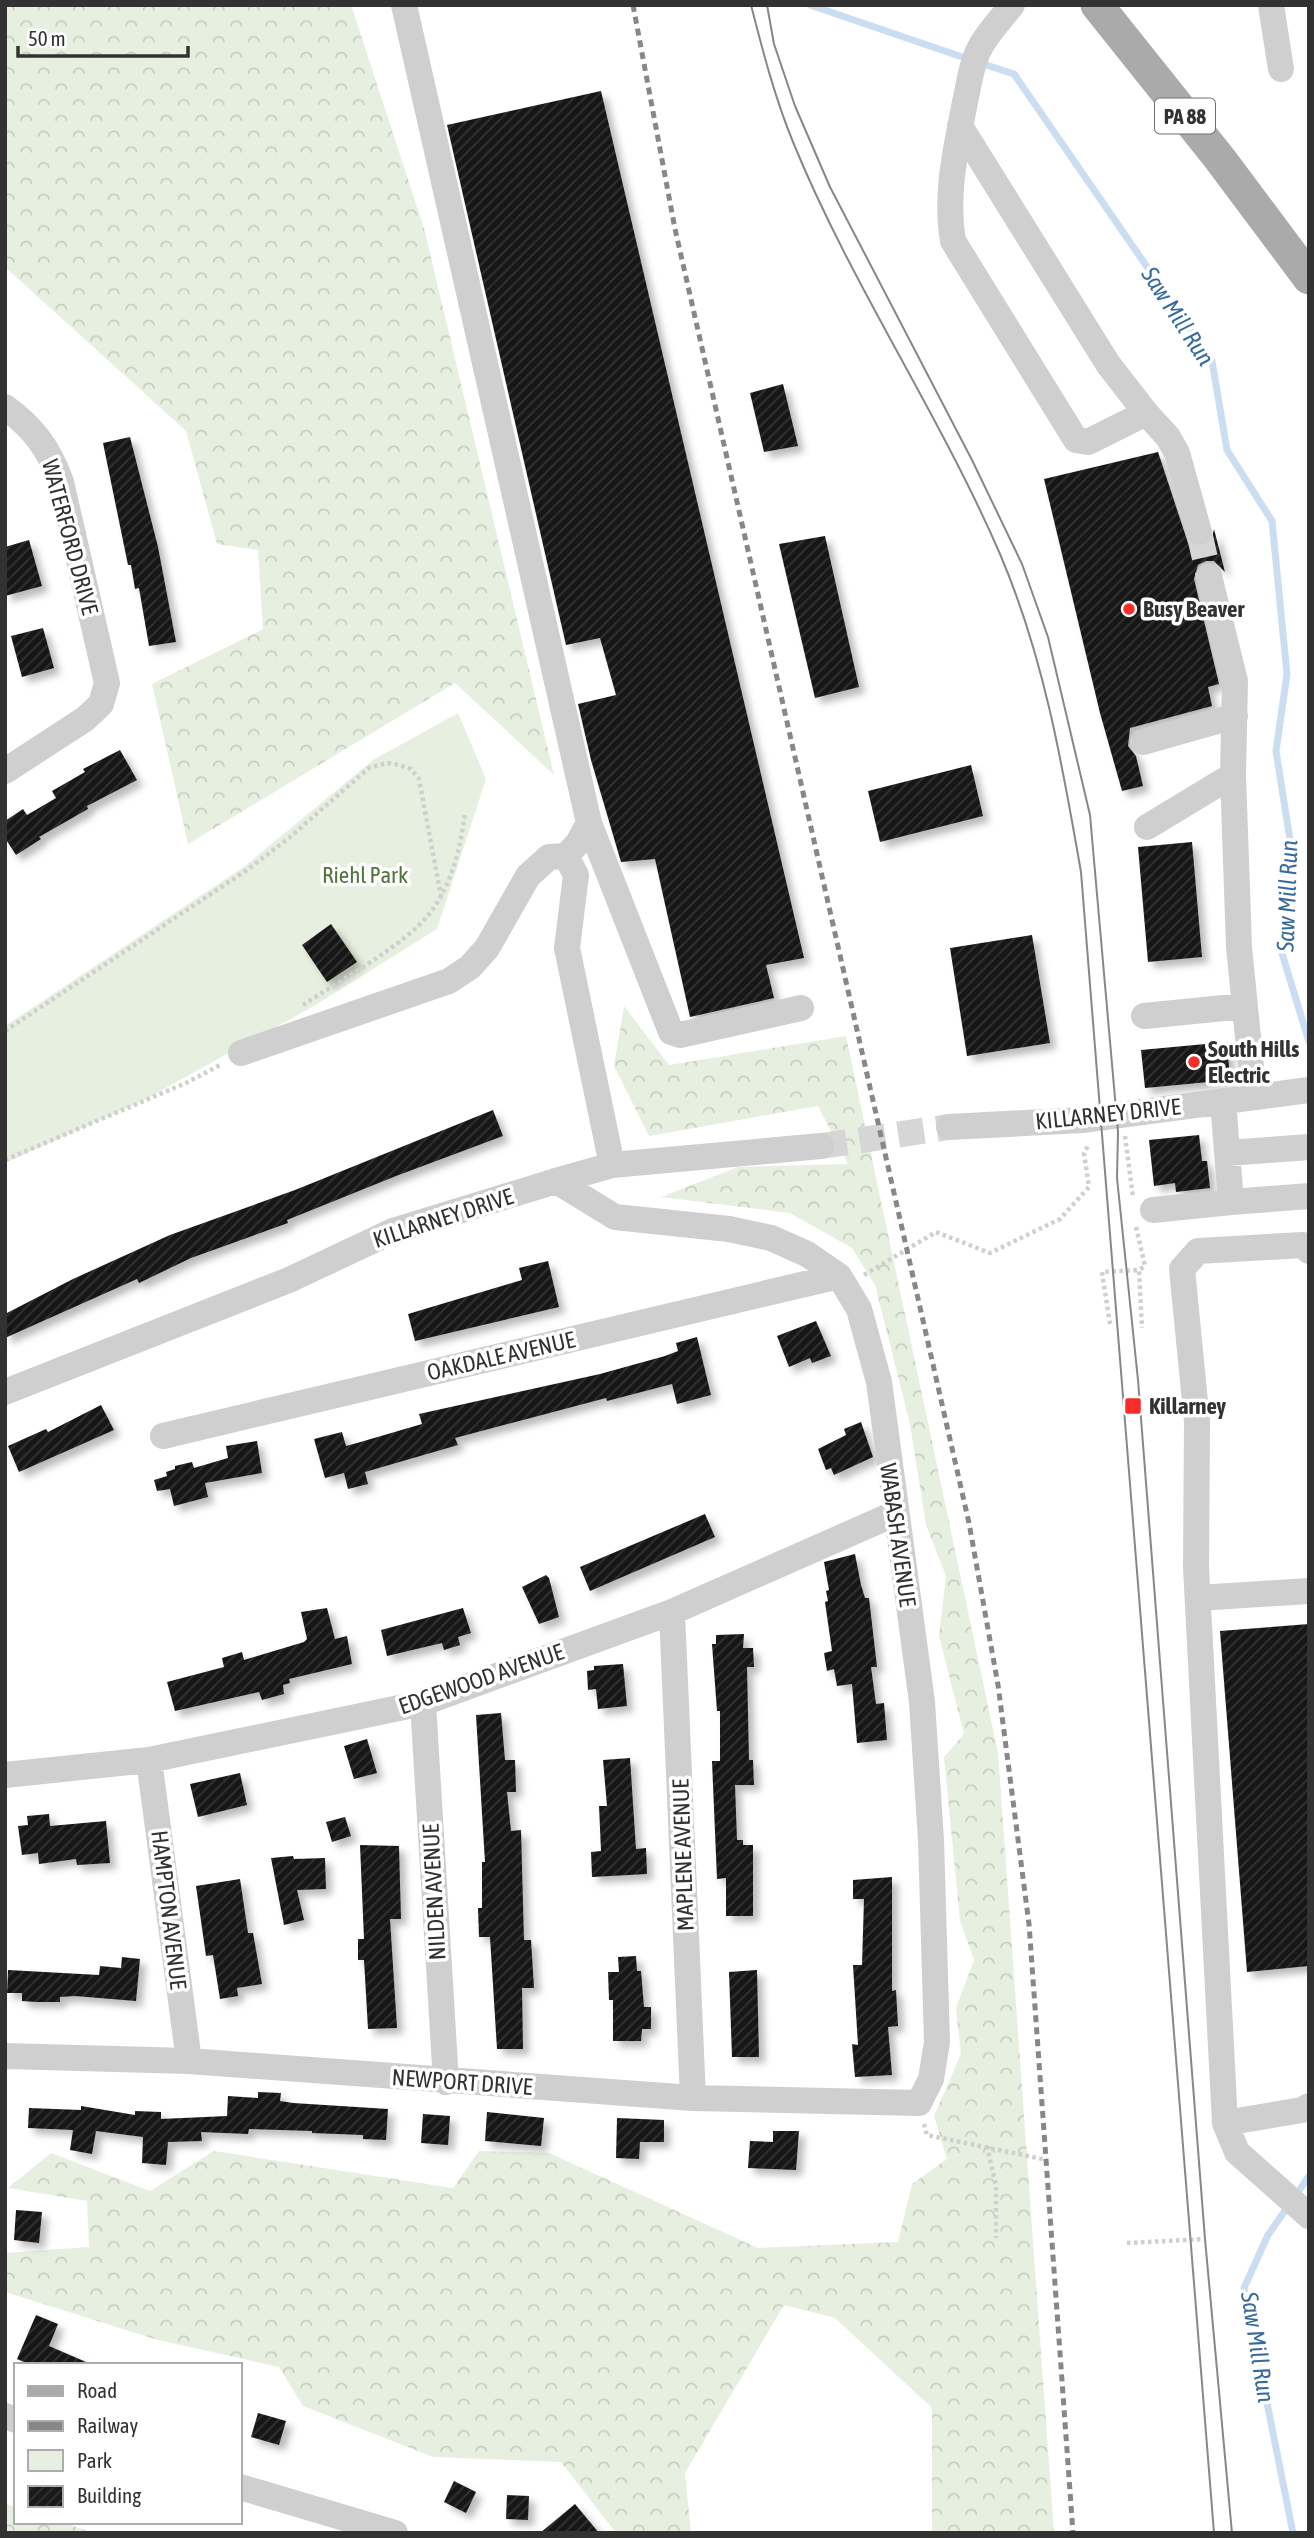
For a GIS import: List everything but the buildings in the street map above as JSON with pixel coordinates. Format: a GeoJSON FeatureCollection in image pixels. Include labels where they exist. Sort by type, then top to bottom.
{"type":"FeatureCollection","features":[{"type":"Feature","properties":{"kind":"main road","name":"PA 88"},"geometry":{"type":"LineString","coordinates":[[1097,5],[1309,278]]}},
{"type":"Feature","properties":{"kind":"main road","name":"PA 88"},"geometry":{"type":"LineString","coordinates":[[1271,228],[1309,306]]}},
{"type":"Feature","properties":{"kind":"street"},"geometry":{"type":"LineString","coordinates":[[404,5],[589,823],[671,1032],[680,1035],[800,1008]]}},
{"type":"Feature","properties":{"kind":"street"},"geometry":{"type":"LineString","coordinates":[[1012,5],[981,46],[969,82],[951,173],[948,215],[953,241],[1076,440],[1088,442],[1146,413]]}},
{"type":"Feature","properties":{"kind":"street"},"geometry":{"type":"LineString","coordinates":[[1271,5],[1281,69]]}},
{"type":"Feature","properties":{"kind":"street"},"geometry":{"type":"LineString","coordinates":[[960,126],[1108,363],[1168,437],[1177,453],[1199,532]]}},
{"type":"Feature","properties":{"kind":"street","name":"WATERFORD DRIVE"},"geometry":{"type":"LineString","coordinates":[[5,407],[35,432],[50,453],[61,482],[107,683],[101,704],[85,719],[5,771]]}},
{"type":"Feature","properties":{"kind":"street"},"geometry":{"type":"LineString","coordinates":[[1209,576],[1235,681],[1233,775],[1238,947],[1254,1097]]}},
{"type":"Feature","properties":{"kind":"street"},"geometry":{"type":"LineString","coordinates":[[1143,742],[1235,716]]}},
{"type":"Feature","properties":{"kind":"street"},"geometry":{"type":"LineString","coordinates":[[1147,827],[1233,775]]}},
{"type":"Feature","properties":{"kind":"street"},"geometry":{"type":"LineString","coordinates":[[241,1053],[449,981],[470,967],[487,947],[528,876],[549,858],[566,856],[579,843],[589,823]]}},
{"type":"Feature","properties":{"kind":"street"},"geometry":{"type":"LineString","coordinates":[[566,856],[576,875],[567,947],[612,1165]]}},
{"type":"Feature","properties":{"kind":"street"},"geometry":{"type":"LineString","coordinates":[[1144,1016],[1244,1006]]}},
{"type":"Feature","properties":{"kind":"street","name":"KILLARNEY DRIVE"},"geometry":{"type":"LineString","coordinates":[[948,1127],[1082,1120],[1302,1091]]}},
{"type":"Feature","properties":{"kind":"street"},"geometry":{"type":"LineString","coordinates":[[1223,1101],[1231,1202]]}},
{"type":"Feature","properties":{"kind":"street","name":"KILLARNEY DRIVE"},"geometry":{"type":"LineString","coordinates":[[5,1392],[289,1280],[393,1231],[556,1181],[612,1165],[821,1146]]}},
{"type":"Feature","properties":{"kind":"street"},"geometry":{"type":"LineString","coordinates":[[1227,1153],[1309,1147]]}},
{"type":"Feature","properties":{"kind":"street","name":"WABASH AVENUE"},"geometry":{"type":"LineString","coordinates":[[556,1181],[615,1217],[730,1229],[771,1238],[807,1254],[842,1281],[859,1309],[879,1382],[894,1514],[922,1702],[931,1840],[937,2042],[931,2079],[919,2103]]}},
{"type":"Feature","properties":{"kind":"street"},"geometry":{"type":"LineString","coordinates":[[1153,1210],[1309,1196]]}},
{"type":"Feature","properties":{"kind":"street"},"geometry":{"type":"LineString","coordinates":[[1309,1251],[1303,1245],[1198,1251],[1182,1269],[1197,1422],[1198,1598],[1225,2123],[1237,2152],[1258,2174],[1309,2216]]}},
{"type":"Feature","properties":{"kind":"street","name":"OAKDALE AVENUE"},"geometry":{"type":"LineString","coordinates":[[163,1436],[842,1281]]}},
{"type":"Feature","properties":{"kind":"street","name":"EDGEWOOD AVENUE"},"geometry":{"type":"LineString","coordinates":[[5,1775],[149,1760],[423,1703],[672,1612],[894,1514]]}},
{"type":"Feature","properties":{"kind":"street"},"geometry":{"type":"LineString","coordinates":[[1198,1598],[1309,1591]]}},
{"type":"Feature","properties":{"kind":"street","name":"MAPLENE AVENUE"},"geometry":{"type":"LineString","coordinates":[[672,1612],[693,2098]]}},
{"type":"Feature","properties":{"kind":"street","name":"NILDEN AVENUE"},"geometry":{"type":"LineString","coordinates":[[423,1703],[446,2082]]}},
{"type":"Feature","properties":{"kind":"street","name":"HAMPTON AVENUE"},"geometry":{"type":"LineString","coordinates":[[149,1760],[188,2061]]}},
{"type":"Feature","properties":{"kind":"street","name":"NEWPORT DRIVE"},"geometry":{"type":"LineString","coordinates":[[5,2056],[188,2061],[693,2098],[919,2103]]}},
{"type":"Feature","properties":{"kind":"street"},"geometry":{"type":"LineString","coordinates":[[1225,2123],[1302,2110],[1309,2106]]}},
{"type":"Feature","properties":{"kind":"street"},"geometry":{"type":"LineString","coordinates":[[242,2488],[395,2533]]}},
{"type":"Feature","properties":{"kind":"path"},"geometry":{"type":"LineString","coordinates":[[5,1031],[247,870],[289,838],[369,768],[387,763],[400,765],[411,769],[419,779],[441,896]]}},
{"type":"Feature","properties":{"kind":"path"},"geometry":{"type":"LineString","coordinates":[[299,1007],[429,915],[441,896],[462,835],[465,812]]}},
{"type":"Feature","properties":{"kind":"path"},"geometry":{"type":"LineString","coordinates":[[5,1160],[186,1083],[241,1053]]}},
{"type":"Feature","properties":{"kind":"path"},"geometry":{"type":"LineString","coordinates":[[842,1281],[936,1232],[990,1253],[1059,1219],[1088,1187],[1084,1153],[1090,1142]]}},
{"type":"Feature","properties":{"kind":"path"},"geometry":{"type":"LineString","coordinates":[[1110,1324],[1102,1272],[1139,1270],[1142,1328]]}},
{"type":"Feature","properties":{"kind":"path"},"geometry":{"type":"LineString","coordinates":[[919,2103],[927,2136],[1047,2160]]}},
{"type":"Feature","properties":{"kind":"path"},"geometry":{"type":"LineString","coordinates":[[987,2146],[996,2186],[996,2238]]}},
{"type":"Feature","properties":{"kind":"path"},"geometry":{"type":"LineString","coordinates":[[1127,2243],[1205,2239]]}},
{"type":"Feature","properties":{"kind":"green space"},"geometry":{"type":"Polygon","coordinates":[[[5,5],[351,5],[424,228],[554,775],[455,683],[188,844],[152,684],[263,629],[258,550],[217,544],[186,431],[5,267],[5,5]]]}},
{"type":"Feature","properties":{"kind":"green space","name":"Riehl Park"},"geometry":{"type":"Polygon","coordinates":[[[458,713],[486,779],[437,929],[314,1006],[144,1100],[5,1163],[5,1026],[245,866],[373,760],[458,713]]]}},
{"type":"Feature","properties":{"kind":"green space"},"geometry":{"type":"Polygon","coordinates":[[[624,1006],[669,1065],[846,1036],[998,1753],[1054,2533],[932,2533],[932,2408],[835,2318],[784,2305],[685,2473],[691,2533],[616,2533],[561,2462],[433,2457],[303,2406],[279,2367],[158,2340],[5,2292],[5,2253],[89,2247],[87,2201],[8,2188],[51,2153],[150,2191],[214,2151],[453,2188],[479,2151],[549,2153],[758,2248],[898,2242],[912,2184],[947,2159],[934,2116],[961,2054],[956,2008],[974,1960],[960,1921],[944,1757],[964,1734],[939,1636],[946,1576],[926,1525],[910,1424],[875,1285],[852,1248],[790,1213],[661,1197],[738,1167],[848,1164],[818,1106],[649,1136],[614,1066],[624,1006]]]}},
{"type":"Feature","properties":{"kind":"green space"},"geometry":{"type":"Polygon","coordinates":[[[5,2504],[14,2506],[14,2524],[68,2524],[94,2533],[5,2533],[5,2504]]]}},
{"type":"Feature","properties":{"kind":"waterway","name":"Saw Mill Run"},"geometry":{"type":"LineString","coordinates":[[810,5],[968,59]]}},
{"type":"Feature","properties":{"kind":"waterway","name":"Saw Mill Run"},"geometry":{"type":"LineString","coordinates":[[980,63],[1014,74],[1212,361],[1227,450],[1272,521],[1287,674],[1276,751],[1291,846],[1281,950],[1309,1042]]}},
{"type":"Feature","properties":{"kind":"waterway","name":"Saw Mill Run"},"geometry":{"type":"LineString","coordinates":[[1293,2533],[1244,2288],[1268,2235],[1309,2176]]}},
{"type":"Feature","properties":{"kind":"tunnel"},"geometry":{"type":"LineString","coordinates":[[1199,532],[1209,576]]}},
{"type":"Feature","properties":{"kind":"tunnel"},"geometry":{"type":"LineString","coordinates":[[821,1146],[949,1127]]}},
{"type":"Feature","properties":{"kind":"tram line"},"geometry":{"type":"LineString","coordinates":[[751,5],[781,109],[816,195],[950,450],[1000,554],[1029,632],[1067,791],[1081,872],[1214,2533]]}},
{"type":"Feature","properties":{"kind":"tram line"},"geometry":{"type":"LineString","coordinates":[[767,5],[774,44],[795,106],[830,187],[972,460],[1022,564],[1048,637],[1090,815],[1118,1132],[1117,1178],[1138,1380],[1205,2239],[1232,2533]]}},
{"type":"Feature","properties":{"kind":"railway"},"geometry":{"type":"LineString","coordinates":[[633,5],[675,229],[969,1523],[998,1685],[1029,1924],[1073,2533]]}},
{"type":"Feature","properties":{"kind":"place","name":"Busy Beaver"},"geometry":{"type":"Point","coordinates":[1129,609]}},
{"type":"Feature","properties":{"kind":"place","name":"South Hills Electric"},"geometry":{"type":"Point","coordinates":[1194,1062]}},
{"type":"Feature","properties":{"kind":"place","name":"Killarney"},"geometry":{"type":"Point","coordinates":[1133,1406]}}]}
